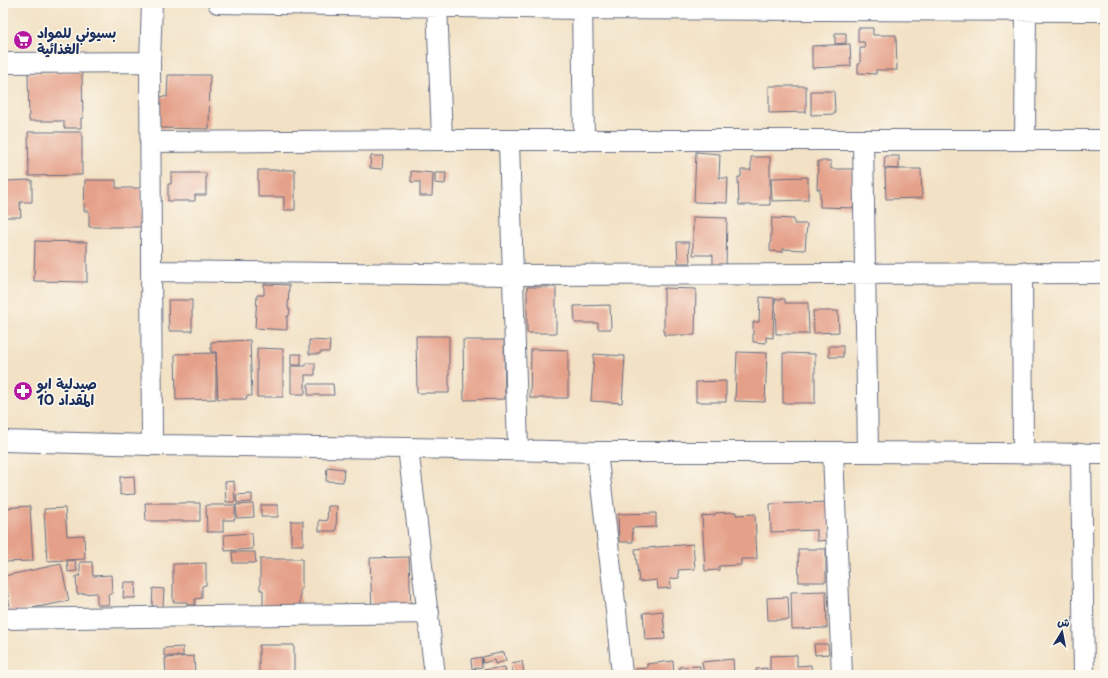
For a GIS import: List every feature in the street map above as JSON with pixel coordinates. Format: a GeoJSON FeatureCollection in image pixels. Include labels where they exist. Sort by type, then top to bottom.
{"type":"FeatureCollection","features":[{"type":"Feature","properties":{"kind":"street"},"geometry":{"type":"LineString","coordinates":[[152,3],[150,62],[152,445]]}},
{"type":"Feature","properties":{"kind":"street"},"geometry":{"type":"LineString","coordinates":[[218,3],[1026,7],[1105,11]]}},
{"type":"Feature","properties":{"kind":"street"},"geometry":{"type":"LineString","coordinates":[[437,5],[442,140]]}},
{"type":"Feature","properties":{"kind":"street"},"geometry":{"type":"LineString","coordinates":[[582,6],[584,141]]}},
{"type":"Feature","properties":{"kind":"street"},"geometry":{"type":"LineString","coordinates":[[1025,140],[1026,7]]}},
{"type":"Feature","properties":{"kind":"street"},"geometry":{"type":"LineString","coordinates":[[3,63],[150,62]]}},
{"type":"Feature","properties":{"kind":"street"},"geometry":{"type":"LineString","coordinates":[[150,142],[442,140],[1105,140]]}},
{"type":"Feature","properties":{"kind":"street"},"geometry":{"type":"LineString","coordinates":[[509,141],[518,450]]}},
{"type":"Feature","properties":{"kind":"street"},"geometry":{"type":"LineString","coordinates":[[863,141],[868,452]]}},
{"type":"Feature","properties":{"kind":"street"},"geometry":{"type":"LineString","coordinates":[[151,271],[513,275],[1022,272],[1105,273]]}},
{"type":"Feature","properties":{"kind":"street"},"geometry":{"type":"LineString","coordinates":[[1022,272],[1023,453]]}},
{"type":"Feature","properties":{"kind":"street"},"geometry":{"type":"LineString","coordinates":[[3,441],[152,445],[597,452],[1105,454]]}},
{"type":"Feature","properties":{"kind":"street"},"geometry":{"type":"LineString","coordinates":[[408,448],[435,675]]}},
{"type":"Feature","properties":{"kind":"street"},"geometry":{"type":"LineString","coordinates":[[597,452],[622,675]]}},
{"type":"Feature","properties":{"kind":"street"},"geometry":{"type":"LineString","coordinates":[[833,452],[842,675]]}},
{"type":"Feature","properties":{"kind":"street"},"geometry":{"type":"LineString","coordinates":[[1081,453],[1084,675]]}},
{"type":"Feature","properties":{"kind":"street"},"geometry":{"type":"LineString","coordinates":[[3,619],[428,613]]}},
{"type":"Feature","properties":{"kind":"building"},"geometry":{"type":"Polygon","coordinates":[[[858,28],[873,28],[873,35],[896,35],[897,70],[876,70],[876,74],[858,73],[858,64],[860,64],[860,48],[865,48],[864,42],[858,42],[858,28]]]}},
{"type":"Feature","properties":{"kind":"building"},"geometry":{"type":"Polygon","coordinates":[[[835,33],[846,33],[846,43],[835,44],[835,33]]]}},
{"type":"Feature","properties":{"kind":"building"},"geometry":{"type":"Polygon","coordinates":[[[850,44],[851,66],[812,68],[812,46],[850,44]]]}},
{"type":"Feature","properties":{"kind":"building"},"geometry":{"type":"Polygon","coordinates":[[[82,72],[83,118],[81,118],[81,128],[64,128],[64,121],[29,121],[28,73],[82,72]]]}},
{"type":"Feature","properties":{"kind":"building"},"geometry":{"type":"Polygon","coordinates":[[[168,75],[210,75],[209,129],[160,128],[155,96],[167,97],[168,75]]]}},
{"type":"Feature","properties":{"kind":"building"},"geometry":{"type":"Polygon","coordinates":[[[769,86],[806,86],[806,112],[769,113],[769,86]]]}},
{"type":"Feature","properties":{"kind":"building"},"geometry":{"type":"Polygon","coordinates":[[[811,91],[834,91],[835,114],[811,115],[811,91]]]}},
{"type":"Feature","properties":{"kind":"building"},"geometry":{"type":"Polygon","coordinates":[[[28,132],[82,132],[82,175],[29,176],[28,132]]]}},
{"type":"Feature","properties":{"kind":"building"},"geometry":{"type":"Polygon","coordinates":[[[696,152],[720,154],[719,178],[728,178],[727,203],[694,202],[696,152]]]}},
{"type":"Feature","properties":{"kind":"building"},"geometry":{"type":"Polygon","coordinates":[[[371,156],[383,156],[382,169],[370,168],[371,156]]]}},
{"type":"Feature","properties":{"kind":"building"},"geometry":{"type":"Polygon","coordinates":[[[885,156],[899,156],[899,169],[884,168],[885,156]]]}},
{"type":"Feature","properties":{"kind":"building"},"geometry":{"type":"Polygon","coordinates":[[[751,157],[770,157],[770,205],[739,205],[738,177],[741,177],[741,170],[751,170],[751,157]]]}},
{"type":"Feature","properties":{"kind":"building"},"geometry":{"type":"Polygon","coordinates":[[[818,161],[831,161],[831,169],[856,169],[856,208],[820,207],[820,189],[817,189],[818,161]]]}},
{"type":"Feature","properties":{"kind":"building"},"geometry":{"type":"Polygon","coordinates":[[[885,169],[921,169],[922,198],[886,199],[885,169]]]}},
{"type":"Feature","properties":{"kind":"building"},"geometry":{"type":"Polygon","coordinates":[[[258,170],[295,170],[295,210],[284,210],[284,197],[258,197],[258,170]]]}},
{"type":"Feature","properties":{"kind":"building"},"geometry":{"type":"Polygon","coordinates":[[[411,171],[433,173],[432,196],[420,196],[420,182],[411,182],[411,171]]]}},
{"type":"Feature","properties":{"kind":"building"},"geometry":{"type":"Polygon","coordinates":[[[171,173],[206,173],[206,195],[195,195],[195,201],[168,201],[168,184],[171,184],[171,173]]]}},
{"type":"Feature","properties":{"kind":"building"},"geometry":{"type":"Polygon","coordinates":[[[435,173],[446,173],[445,184],[435,183],[435,173]]]}},
{"type":"Feature","properties":{"kind":"building"},"geometry":{"type":"Polygon","coordinates":[[[808,177],[808,200],[772,201],[771,178],[808,177]]]}},
{"type":"Feature","properties":{"kind":"building"},"geometry":{"type":"Polygon","coordinates":[[[32,180],[32,202],[20,202],[21,217],[3,217],[3,181],[32,180]]]}},
{"type":"Feature","properties":{"kind":"building"},"geometry":{"type":"Polygon","coordinates":[[[85,180],[116,180],[116,188],[142,188],[142,227],[89,227],[89,211],[84,211],[85,180]]]}},
{"type":"Feature","properties":{"kind":"building"},"geometry":{"type":"Polygon","coordinates":[[[693,217],[727,218],[726,266],[713,266],[713,255],[693,255],[693,217]]]}},
{"type":"Feature","properties":{"kind":"building"},"geometry":{"type":"Polygon","coordinates":[[[772,218],[794,219],[794,224],[807,224],[805,250],[783,249],[783,252],[770,251],[772,218]]]}},
{"type":"Feature","properties":{"kind":"building"},"geometry":{"type":"Polygon","coordinates":[[[35,241],[87,242],[87,282],[34,281],[35,241]]]}},
{"type":"Feature","properties":{"kind":"building"},"geometry":{"type":"Polygon","coordinates":[[[677,242],[689,242],[690,263],[678,263],[677,242]]]}},
{"type":"Feature","properties":{"kind":"building"},"geometry":{"type":"Polygon","coordinates":[[[264,284],[289,285],[288,309],[290,309],[289,316],[287,316],[287,330],[255,328],[257,295],[264,295],[264,284]]]}},
{"type":"Feature","properties":{"kind":"building"},"geometry":{"type":"Polygon","coordinates":[[[527,287],[556,287],[556,333],[527,333],[527,287]]]}},
{"type":"Feature","properties":{"kind":"building"},"geometry":{"type":"Polygon","coordinates":[[[664,288],[696,289],[695,335],[664,335],[664,288]]]}},
{"type":"Feature","properties":{"kind":"building"},"geometry":{"type":"Polygon","coordinates":[[[760,297],[774,298],[773,338],[766,337],[766,343],[753,342],[753,322],[759,322],[760,297]]]}},
{"type":"Feature","properties":{"kind":"building"},"geometry":{"type":"Polygon","coordinates":[[[775,299],[785,299],[785,303],[808,303],[809,334],[776,334],[775,299]]]}},
{"type":"Feature","properties":{"kind":"building"},"geometry":{"type":"Polygon","coordinates":[[[168,300],[192,300],[192,331],[169,331],[168,300]]]}},
{"type":"Feature","properties":{"kind":"building"},"geometry":{"type":"Polygon","coordinates":[[[610,305],[611,329],[598,329],[598,323],[575,323],[574,306],[610,305]]]}},
{"type":"Feature","properties":{"kind":"building"},"geometry":{"type":"Polygon","coordinates":[[[813,311],[838,311],[839,332],[814,333],[813,311]]]}},
{"type":"Feature","properties":{"kind":"building"},"geometry":{"type":"Polygon","coordinates":[[[416,336],[449,336],[449,393],[417,393],[416,336]]]}},
{"type":"Feature","properties":{"kind":"building"},"geometry":{"type":"Polygon","coordinates":[[[250,340],[252,396],[246,396],[247,399],[218,399],[216,352],[211,352],[211,342],[250,340]]]}},
{"type":"Feature","properties":{"kind":"building"},"geometry":{"type":"Polygon","coordinates":[[[309,340],[330,341],[329,352],[309,354],[309,340]]]}},
{"type":"Feature","properties":{"kind":"building"},"geometry":{"type":"Polygon","coordinates":[[[463,340],[504,340],[505,399],[464,400],[463,340]]]}},
{"type":"Feature","properties":{"kind":"building"},"geometry":{"type":"Polygon","coordinates":[[[829,346],[843,346],[843,357],[829,357],[829,346]]]}},
{"type":"Feature","properties":{"kind":"building"},"geometry":{"type":"Polygon","coordinates":[[[257,348],[283,349],[283,397],[257,397],[257,348]]]}},
{"type":"Feature","properties":{"kind":"building"},"geometry":{"type":"Polygon","coordinates":[[[531,349],[568,350],[568,398],[530,398],[531,349]]]}},
{"type":"Feature","properties":{"kind":"building"},"geometry":{"type":"Polygon","coordinates":[[[737,352],[767,353],[765,402],[735,401],[737,352]]]}},
{"type":"Feature","properties":{"kind":"building"},"geometry":{"type":"Polygon","coordinates":[[[216,353],[216,399],[176,400],[175,354],[216,353]]]}},
{"type":"Feature","properties":{"kind":"building"},"geometry":{"type":"Polygon","coordinates":[[[783,353],[815,354],[815,403],[783,403],[783,353]]]}},
{"type":"Feature","properties":{"kind":"building"},"geometry":{"type":"Polygon","coordinates":[[[291,354],[301,354],[301,365],[291,365],[291,354]]]}},
{"type":"Feature","properties":{"kind":"building"},"geometry":{"type":"Polygon","coordinates":[[[594,354],[625,356],[622,403],[591,401],[594,354]]]}},
{"type":"Feature","properties":{"kind":"building"},"geometry":{"type":"Polygon","coordinates":[[[306,363],[315,363],[315,375],[305,375],[305,394],[291,394],[291,366],[306,366],[306,363]]]}},
{"type":"Feature","properties":{"kind":"building"},"geometry":{"type":"Polygon","coordinates":[[[726,381],[726,402],[696,402],[696,382],[726,381]]]}},
{"type":"Feature","properties":{"kind":"building"},"geometry":{"type":"Polygon","coordinates":[[[308,384],[333,384],[334,395],[308,395],[308,384]]]}},
{"type":"Feature","properties":{"kind":"building"},"geometry":{"type":"Polygon","coordinates":[[[327,467],[344,469],[343,482],[326,481],[327,467]]]}},
{"type":"Feature","properties":{"kind":"building"},"geometry":{"type":"Polygon","coordinates":[[[134,476],[135,494],[120,495],[120,477],[134,476]]]}},
{"type":"Feature","properties":{"kind":"building"},"geometry":{"type":"Polygon","coordinates":[[[234,481],[235,502],[226,502],[225,482],[234,481]]]}},
{"type":"Feature","properties":{"kind":"building"},"geometry":{"type":"Polygon","coordinates":[[[252,494],[252,502],[237,503],[236,495],[252,494]]]}},
{"type":"Feature","properties":{"kind":"building"},"geometry":{"type":"Polygon","coordinates":[[[831,502],[832,540],[817,541],[817,530],[771,532],[770,504],[831,502]]]}},
{"type":"Feature","properties":{"kind":"building"},"geometry":{"type":"Polygon","coordinates":[[[145,503],[200,503],[200,521],[146,521],[145,503]]]}},
{"type":"Feature","properties":{"kind":"building"},"geometry":{"type":"Polygon","coordinates":[[[253,504],[254,517],[237,518],[236,505],[253,504]]]}},
{"type":"Feature","properties":{"kind":"building"},"geometry":{"type":"Polygon","coordinates":[[[206,505],[235,505],[235,520],[223,520],[223,532],[207,532],[206,505]]]}},
{"type":"Feature","properties":{"kind":"building"},"geometry":{"type":"Polygon","coordinates":[[[261,505],[278,505],[278,517],[261,517],[261,505]]]}},
{"type":"Feature","properties":{"kind":"building"},"geometry":{"type":"Polygon","coordinates":[[[30,506],[33,561],[3,562],[3,508],[30,506]]]}},
{"type":"Feature","properties":{"kind":"building"},"geometry":{"type":"Polygon","coordinates":[[[328,506],[337,506],[336,531],[319,531],[319,520],[327,521],[328,506]]]}},
{"type":"Feature","properties":{"kind":"building"},"geometry":{"type":"Polygon","coordinates":[[[65,508],[67,536],[84,535],[85,559],[47,561],[44,509],[65,508]]]}},
{"type":"Feature","properties":{"kind":"building"},"geometry":{"type":"Polygon","coordinates":[[[736,512],[736,515],[755,514],[757,559],[741,559],[741,565],[719,566],[719,570],[705,571],[702,516],[715,515],[715,513],[736,512]]]}},
{"type":"Feature","properties":{"kind":"building"},"geometry":{"type":"Polygon","coordinates":[[[656,513],[656,527],[632,528],[633,542],[619,542],[618,514],[656,513]]]}},
{"type":"Feature","properties":{"kind":"building"},"geometry":{"type":"Polygon","coordinates":[[[291,521],[303,521],[303,545],[291,545],[291,521]]]}},
{"type":"Feature","properties":{"kind":"building"},"geometry":{"type":"Polygon","coordinates":[[[252,533],[253,549],[225,551],[224,535],[252,533]]]}},
{"type":"Feature","properties":{"kind":"building"},"geometry":{"type":"Polygon","coordinates":[[[693,544],[695,569],[678,570],[679,578],[670,579],[671,588],[658,589],[657,580],[639,582],[635,549],[693,544]]]}},
{"type":"Feature","properties":{"kind":"building"},"geometry":{"type":"Polygon","coordinates":[[[798,549],[826,549],[826,582],[799,582],[798,549]]]}},
{"type":"Feature","properties":{"kind":"building"},"geometry":{"type":"Polygon","coordinates":[[[232,552],[255,552],[256,563],[233,563],[232,552]]]}},
{"type":"Feature","properties":{"kind":"building"},"geometry":{"type":"Polygon","coordinates":[[[409,557],[411,611],[372,612],[370,558],[409,557]]]}},
{"type":"Feature","properties":{"kind":"building"},"geometry":{"type":"Polygon","coordinates":[[[260,559],[302,559],[300,609],[263,609],[263,590],[260,590],[260,559]]]}},
{"type":"Feature","properties":{"kind":"building"},"geometry":{"type":"Polygon","coordinates":[[[75,560],[77,571],[68,572],[67,561],[75,560]]]}},
{"type":"Feature","properties":{"kind":"building"},"geometry":{"type":"Polygon","coordinates":[[[80,562],[92,562],[93,576],[111,575],[112,594],[108,594],[109,605],[97,605],[97,593],[77,594],[76,576],[80,576],[80,562]]]}},
{"type":"Feature","properties":{"kind":"building"},"geometry":{"type":"Polygon","coordinates":[[[206,563],[206,585],[202,586],[202,598],[195,599],[195,605],[187,605],[187,602],[173,602],[173,564],[206,563]]]}},
{"type":"Feature","properties":{"kind":"building"},"geometry":{"type":"Polygon","coordinates":[[[61,564],[69,601],[11,612],[4,576],[61,564]]]}},
{"type":"Feature","properties":{"kind":"building"},"geometry":{"type":"Polygon","coordinates":[[[124,582],[136,582],[135,598],[123,598],[124,582]]]}},
{"type":"Feature","properties":{"kind":"building"},"geometry":{"type":"Polygon","coordinates":[[[153,588],[164,589],[163,607],[152,606],[153,588]]]}},
{"type":"Feature","properties":{"kind":"building"},"geometry":{"type":"Polygon","coordinates":[[[826,591],[827,628],[792,629],[791,592],[826,591]]]}},
{"type":"Feature","properties":{"kind":"building"},"geometry":{"type":"Polygon","coordinates":[[[788,597],[789,620],[768,620],[767,598],[788,597]]]}},
{"type":"Feature","properties":{"kind":"building"},"geometry":{"type":"Polygon","coordinates":[[[663,611],[665,639],[645,640],[643,613],[663,611]]]}},
{"type":"Feature","properties":{"kind":"building"},"geometry":{"type":"Polygon","coordinates":[[[814,644],[828,644],[829,654],[815,655],[814,644]]]}},
{"type":"Feature","properties":{"kind":"building"},"geometry":{"type":"Polygon","coordinates":[[[259,645],[294,645],[294,675],[259,675],[259,645]]]}},
{"type":"Feature","properties":{"kind":"building"},"geometry":{"type":"Polygon","coordinates":[[[183,647],[183,656],[164,656],[164,648],[183,647]]]}},
{"type":"Feature","properties":{"kind":"building"},"geometry":{"type":"Polygon","coordinates":[[[504,652],[506,661],[495,664],[494,660],[483,663],[482,657],[504,652]]]}},
{"type":"Feature","properties":{"kind":"building"},"geometry":{"type":"Polygon","coordinates":[[[797,655],[797,666],[811,665],[812,675],[770,675],[770,656],[797,655]]]}},
{"type":"Feature","properties":{"kind":"building"},"geometry":{"type":"Polygon","coordinates":[[[194,656],[195,675],[166,675],[165,658],[194,656]]]}},
{"type":"Feature","properties":{"kind":"building"},"geometry":{"type":"Polygon","coordinates":[[[481,657],[482,667],[472,669],[471,659],[481,657]]]}},
{"type":"Feature","properties":{"kind":"building"},"geometry":{"type":"Polygon","coordinates":[[[733,659],[734,675],[704,675],[702,662],[733,659]]]}},
{"type":"Feature","properties":{"kind":"building"},"geometry":{"type":"Polygon","coordinates":[[[522,661],[524,672],[513,674],[511,663],[522,661]]]}},
{"type":"Feature","properties":{"kind":"building"},"geometry":{"type":"Polygon","coordinates":[[[673,661],[674,675],[636,675],[635,669],[647,668],[647,664],[673,661]]]}},
{"type":"Feature","properties":{"kind":"building"},"geometry":{"type":"Polygon","coordinates":[[[700,666],[700,675],[680,675],[679,667],[700,666]]]}},
{"type":"Feature","properties":{"kind":"building"},"geometry":{"type":"Polygon","coordinates":[[[505,667],[506,675],[484,675],[483,670],[505,667]]]}},
{"type":"Feature","properties":{"kind":"building"},"geometry":{"type":"Polygon","coordinates":[[[767,668],[767,675],[757,675],[756,669],[767,668]]]}},
{"type":"Feature","properties":{"kind":"building"},"geometry":{"type":"Polygon","coordinates":[[[482,673],[482,675],[457,675],[457,674],[482,673]]]}},
{"type":"Feature","properties":{"kind":"place","name":"بسيوني للمواد الغذائية"},"geometry":{"type":"Point","coordinates":[23,40]}},
{"type":"Feature","properties":{"kind":"place","name":"صيدلية ابو المقداد 10"},"geometry":{"type":"Point","coordinates":[23,391]}}]}
